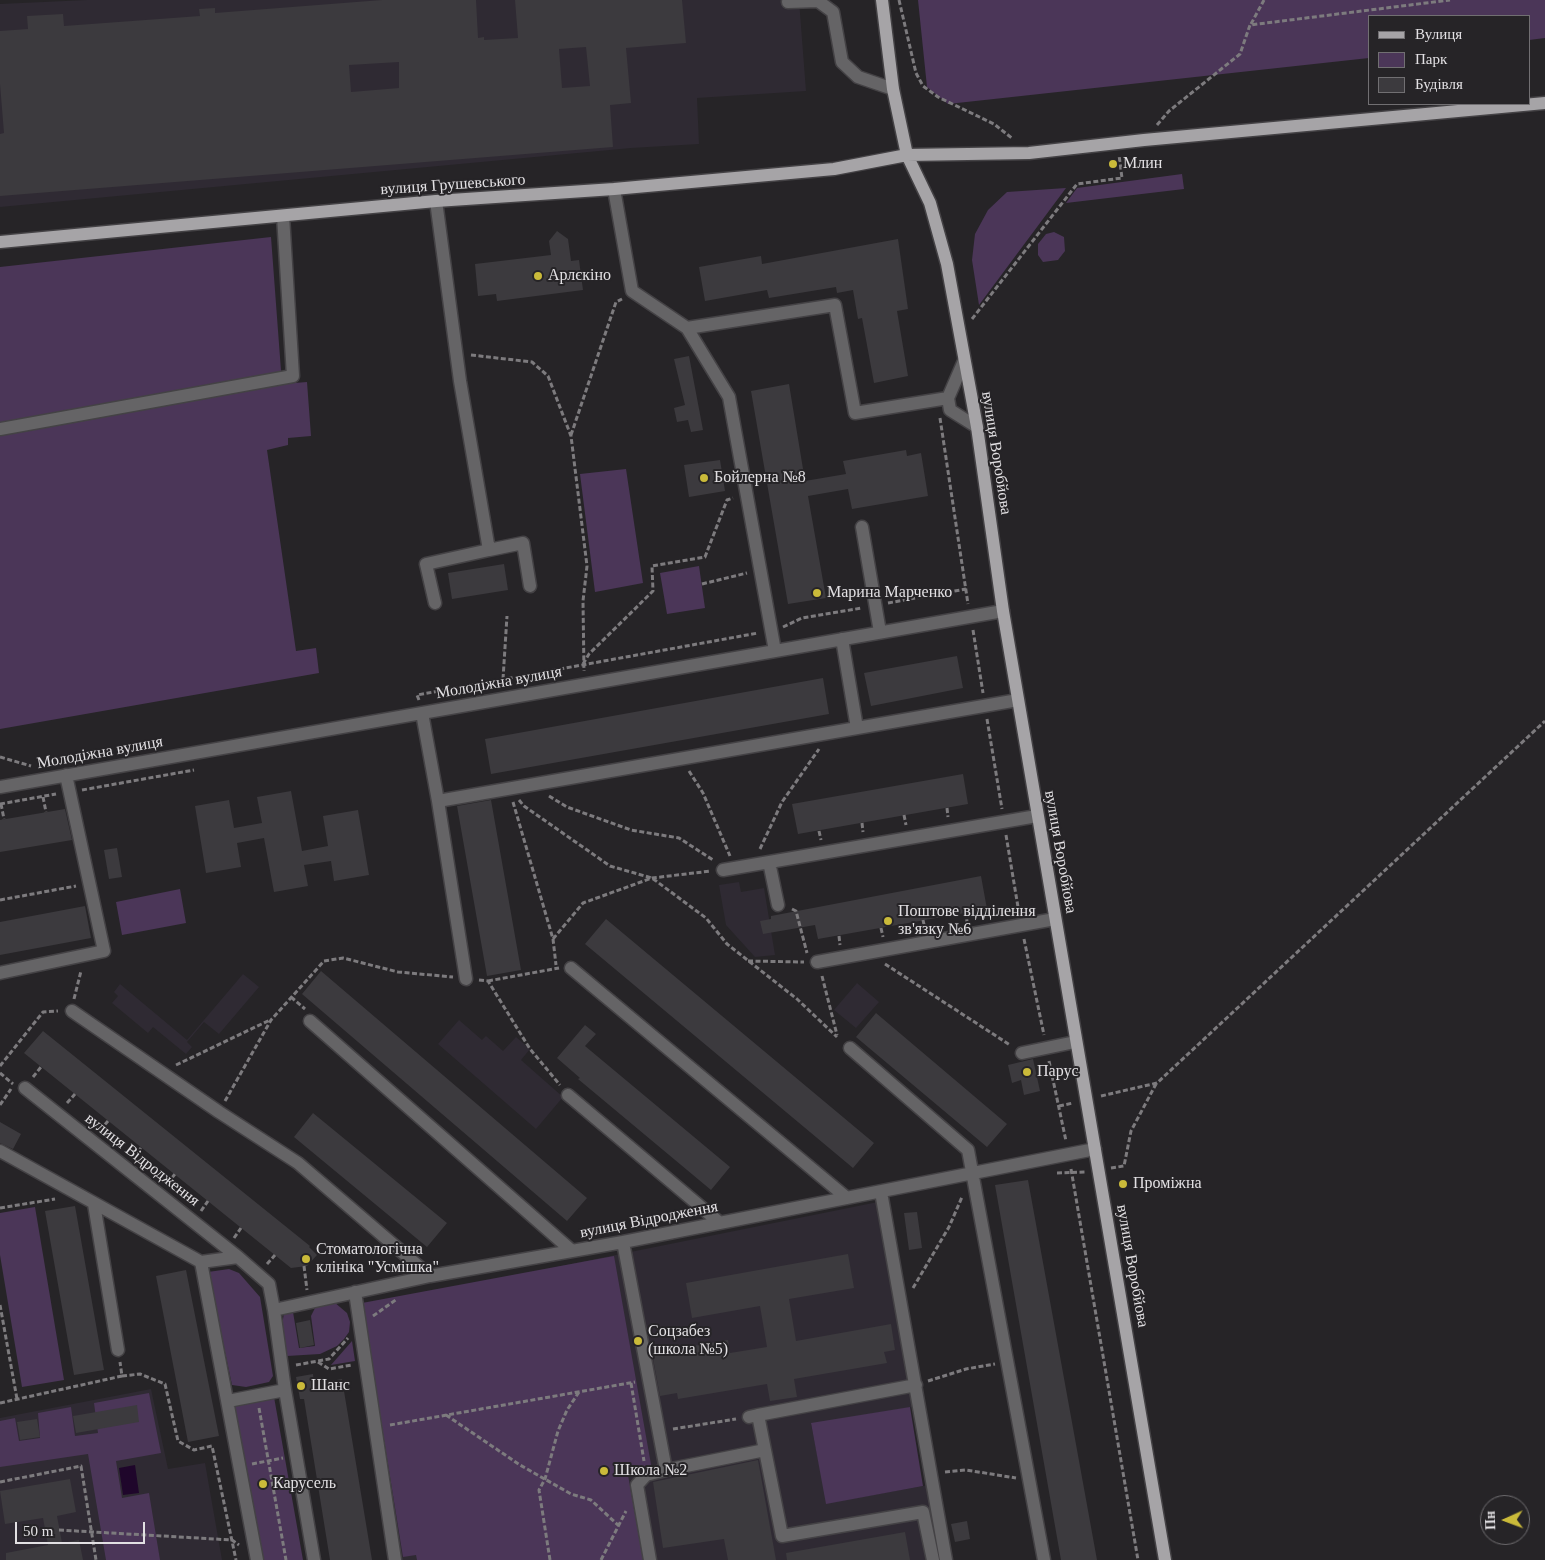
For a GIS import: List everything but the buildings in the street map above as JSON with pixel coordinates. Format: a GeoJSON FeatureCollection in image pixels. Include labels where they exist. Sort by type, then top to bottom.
{"type":"FeatureCollection","features":[{"type":"Feature","properties":{"kind":"main road","name":"вулиця Воробйова"},"geometry":{"type":"LineString","coordinates":[[882,0],[893,89],[907,155],[930,203],[947,264],[976,427],[1003,611],[1037,816],[1164,1560]]}},
{"type":"Feature","properties":{"kind":"main road","name":"вулиця Грушевського"},"geometry":{"type":"LineString","coordinates":[[1530,104],[1545,103]]}},
{"type":"Feature","properties":{"kind":"main road","name":"вулиця Грушевського"},"geometry":{"type":"LineString","coordinates":[[0,242],[436,201],[614,189],[834,169],[907,155],[1029,153],[1144,140],[1523,105]]}},
{"type":"Feature","properties":{"kind":"street"},"geometry":{"type":"LineString","coordinates":[[788,2],[818,1],[833,12],[842,62],[858,77],[893,89]]}},
{"type":"Feature","properties":{"kind":"street"},"geometry":{"type":"LineString","coordinates":[[614,189],[632,291],[687,328],[729,397],[775,651]]}},
{"type":"Feature","properties":{"kind":"street"},"geometry":{"type":"LineString","coordinates":[[436,201],[456,353],[489,550]]}},
{"type":"Feature","properties":{"kind":"street"},"geometry":{"type":"LineString","coordinates":[[0,429],[293,376],[283,216]]}},
{"type":"Feature","properties":{"kind":"street"},"geometry":{"type":"LineString","coordinates":[[687,328],[835,305],[854,413],[948,398]]}},
{"type":"Feature","properties":{"kind":"street"},"geometry":{"type":"LineString","coordinates":[[964,361],[948,398],[950,410],[976,427]]}},
{"type":"Feature","properties":{"kind":"street"},"geometry":{"type":"LineString","coordinates":[[862,527],[880,632]]}},
{"type":"Feature","properties":{"kind":"street"},"geometry":{"type":"LineString","coordinates":[[434,603],[426,564],[523,543],[530,586]]}},
{"type":"Feature","properties":{"kind":"street","name":"Молодіжна вулиця"},"geometry":{"type":"LineString","coordinates":[[0,787],[1003,611]]}},
{"type":"Feature","properties":{"kind":"street"},"geometry":{"type":"LineString","coordinates":[[842,639],[857,728]]}},
{"type":"Feature","properties":{"kind":"street"},"geometry":{"type":"LineString","coordinates":[[438,801],[1018,700]]}},
{"type":"Feature","properties":{"kind":"street"},"geometry":{"type":"LineString","coordinates":[[422,713],[466,979]]}},
{"type":"Feature","properties":{"kind":"street"},"geometry":{"type":"LineString","coordinates":[[0,972],[104,951],[66,775]]}},
{"type":"Feature","properties":{"kind":"street"},"geometry":{"type":"LineString","coordinates":[[734,868],[1037,816]]}},
{"type":"Feature","properties":{"kind":"street"},"geometry":{"type":"LineString","coordinates":[[769,862],[778,905]]}},
{"type":"Feature","properties":{"kind":"street"},"geometry":{"type":"LineString","coordinates":[[817,962],[1055,919]]}},
{"type":"Feature","properties":{"kind":"street"},"geometry":{"type":"LineString","coordinates":[[571,968],[847,1198]]}},
{"type":"Feature","properties":{"kind":"street"},"geometry":{"type":"LineString","coordinates":[[72,1011],[219,1112],[298,1162],[430,1276]]}},
{"type":"Feature","properties":{"kind":"street"},"geometry":{"type":"LineString","coordinates":[[310,1021],[572,1252]]}},
{"type":"Feature","properties":{"kind":"street"},"geometry":{"type":"LineString","coordinates":[[1022,1053],[1076,1042]]}},
{"type":"Feature","properties":{"kind":"street"},"geometry":{"type":"LineString","coordinates":[[850,1048],[968,1150],[1044,1560]]}},
{"type":"Feature","properties":{"kind":"street","name":"вулиця Відродження"},"geometry":{"type":"LineString","coordinates":[[19,1086],[238,1257],[269,1284],[274,1310],[430,1276],[572,1252],[1095,1149]]}},
{"type":"Feature","properties":{"kind":"street"},"geometry":{"type":"LineString","coordinates":[[568,1095],[720,1223]]}},
{"type":"Feature","properties":{"kind":"street"},"geometry":{"type":"LineString","coordinates":[[0,1151],[201,1262],[238,1257]]}},
{"type":"Feature","properties":{"kind":"street"},"geometry":{"type":"LineString","coordinates":[[881,1192],[946,1560]]}},
{"type":"Feature","properties":{"kind":"street"},"geometry":{"type":"LineString","coordinates":[[94,1204],[118,1350]]}},
{"type":"Feature","properties":{"kind":"street"},"geometry":{"type":"LineString","coordinates":[[623,1242],[666,1470]]}},
{"type":"Feature","properties":{"kind":"street"},"geometry":{"type":"LineString","coordinates":[[201,1262],[257,1558]]}},
{"type":"Feature","properties":{"kind":"street"},"geometry":{"type":"LineString","coordinates":[[355,1292],[394,1560]]}},
{"type":"Feature","properties":{"kind":"street"},"geometry":{"type":"LineString","coordinates":[[274,1310],[285,1390],[314,1560]]}},
{"type":"Feature","properties":{"kind":"street"},"geometry":{"type":"LineString","coordinates":[[916,1385],[754,1416],[765,1450],[782,1536],[923,1512],[932,1560]]}},
{"type":"Feature","properties":{"kind":"street"},"geometry":{"type":"LineString","coordinates":[[228,1400],[285,1390]]}},
{"type":"Feature","properties":{"kind":"street"},"geometry":{"type":"LineString","coordinates":[[650,1560],[637,1486],[646,1475],[765,1450]]}},
{"type":"Feature","properties":{"kind":"path"},"geometry":{"type":"LineString","coordinates":[[899,0],[916,74],[923,86],[938,97],[994,124],[1029,153]]}},
{"type":"Feature","properties":{"kind":"path"},"geometry":{"type":"LineString","coordinates":[[1144,140],[1169,111],[1240,54],[1250,24],[1264,0]]}},
{"type":"Feature","properties":{"kind":"path"},"geometry":{"type":"LineString","coordinates":[[1250,24],[1450,0]]}},
{"type":"Feature","properties":{"kind":"path"},"geometry":{"type":"LineString","coordinates":[[959,336],[1076,184],[1122,178],[1119,152]]}},
{"type":"Feature","properties":{"kind":"path"},"geometry":{"type":"LineString","coordinates":[[571,436],[616,302],[632,291]]}},
{"type":"Feature","properties":{"kind":"path"},"geometry":{"type":"LineString","coordinates":[[456,353],[532,362],[548,376],[571,436],[587,566],[583,601],[582,665],[586,684]]}},
{"type":"Feature","properties":{"kind":"path"},"geometry":{"type":"LineString","coordinates":[[948,398],[939,421],[970,617],[1021,925],[1069,1154],[1138,1560]]}},
{"type":"Feature","properties":{"kind":"path"},"geometry":{"type":"LineString","coordinates":[[582,665],[590,654],[653,591],[652,566],[705,557],[727,500],[747,495]]}},
{"type":"Feature","properties":{"kind":"path"},"geometry":{"type":"LineString","coordinates":[[702,584],[761,570]]}},
{"type":"Feature","properties":{"kind":"path"},"geometry":{"type":"LineString","coordinates":[[503,679],[507,616]]}},
{"type":"Feature","properties":{"kind":"path"},"geometry":{"type":"LineString","coordinates":[[1124,1166],[1131,1131],[1157,1083],[1545,721]]}},
{"type":"Feature","properties":{"kind":"path"},"geometry":{"type":"LineString","coordinates":[[553,939],[583,903],[652,878],[734,868],[760,849],[782,802],[829,733]]}},
{"type":"Feature","properties":{"kind":"path"},"geometry":{"type":"LineString","coordinates":[[682,758],[703,793],[734,868]]}},
{"type":"Feature","properties":{"kind":"path"},"geometry":{"type":"LineString","coordinates":[[536,784],[539,789],[567,807],[631,830],[678,838],[734,868]]}},
{"type":"Feature","properties":{"kind":"path"},"geometry":{"type":"LineString","coordinates":[[509,788],[524,806],[602,861],[624,871],[652,878],[706,918],[727,944],[797,999],[850,1048]]}},
{"type":"Feature","properties":{"kind":"path"},"geometry":{"type":"LineString","coordinates":[[509,788],[553,939],[557,968]]}},
{"type":"Feature","properties":{"kind":"path"},"geometry":{"type":"LineString","coordinates":[[43,797],[46,812]]}},
{"type":"Feature","properties":{"kind":"path"},"geometry":{"type":"LineString","coordinates":[[1,804],[4,819]]}},
{"type":"Feature","properties":{"kind":"path"},"geometry":{"type":"LineString","coordinates":[[0,900],[90,883]]}},
{"type":"Feature","properties":{"kind":"path"},"geometry":{"type":"LineString","coordinates":[[778,905],[796,911],[806,952],[817,962],[838,1037]]}},
{"type":"Feature","properties":{"kind":"path"},"geometry":{"type":"LineString","coordinates":[[0,1066],[43,1012],[72,1011],[80,971],[104,951]]}},
{"type":"Feature","properties":{"kind":"path"},"geometry":{"type":"LineString","coordinates":[[868,953],[1022,1053]]}},
{"type":"Feature","properties":{"kind":"path"},"geometry":{"type":"LineString","coordinates":[[219,1112],[271,1020],[324,961],[343,958],[398,972],[488,981],[557,968],[571,968]]}},
{"type":"Feature","properties":{"kind":"path"},"geometry":{"type":"LineString","coordinates":[[748,961],[817,962]]}},
{"type":"Feature","properties":{"kind":"path"},"geometry":{"type":"LineString","coordinates":[[488,981],[530,1049],[568,1095]]}},
{"type":"Feature","properties":{"kind":"path"},"geometry":{"type":"LineString","coordinates":[[162,1072],[271,1020]]}},
{"type":"Feature","properties":{"kind":"path"},"geometry":{"type":"LineString","coordinates":[[1059,1106],[1157,1083]]}},
{"type":"Feature","properties":{"kind":"path"},"geometry":{"type":"LineString","coordinates":[[0,1105],[19,1086]]}},
{"type":"Feature","properties":{"kind":"path"},"geometry":{"type":"LineString","coordinates":[[902,1311],[922,1271],[948,1227],[972,1173]]}},
{"type":"Feature","properties":{"kind":"path"},"geometry":{"type":"LineString","coordinates":[[0,1208],[81,1195]]}},
{"type":"Feature","properties":{"kind":"path"},"geometry":{"type":"LineString","coordinates":[[304,1266],[304,1276]]}},
{"type":"Feature","properties":{"kind":"path"},"geometry":{"type":"LineString","coordinates":[[282,1368],[329,1359],[359,1327],[400,1298]]}},
{"type":"Feature","properties":{"kind":"path"},"geometry":{"type":"LineString","coordinates":[[0,1305],[17,1399]]}},
{"type":"Feature","properties":{"kind":"path"},"geometry":{"type":"LineString","coordinates":[[118,1350],[122,1376]]}},
{"type":"Feature","properties":{"kind":"path"},"geometry":{"type":"LineString","coordinates":[[317,1362],[329,1369],[364,1363]]}},
{"type":"Feature","properties":{"kind":"path"},"geometry":{"type":"LineString","coordinates":[[916,1385],[966,1369],[1008,1362]]}},
{"type":"Feature","properties":{"kind":"path"},"geometry":{"type":"LineString","coordinates":[[0,1403],[122,1376],[140,1374],[165,1384],[178,1441],[194,1450],[212,1446],[236,1560]]}},
{"type":"Feature","properties":{"kind":"path"},"geometry":{"type":"LineString","coordinates":[[374,1428],[649,1379]]}},
{"type":"Feature","properties":{"kind":"path"},"geometry":{"type":"LineString","coordinates":[[631,1383],[646,1475]]}},
{"type":"Feature","properties":{"kind":"path"},"geometry":{"type":"LineString","coordinates":[[550,1560],[539,1490],[546,1479],[558,1431],[566,1410],[579,1392]]}},
{"type":"Feature","properties":{"kind":"path"},"geometry":{"type":"LineString","coordinates":[[257,1395],[286,1560]]}},
{"type":"Feature","properties":{"kind":"path"},"geometry":{"type":"LineString","coordinates":[[445,1415],[459,1426],[546,1479],[572,1494],[591,1500],[619,1526]]}},
{"type":"Feature","properties":{"kind":"path"},"geometry":{"type":"LineString","coordinates":[[658,1431],[754,1416]]}},
{"type":"Feature","properties":{"kind":"path"},"geometry":{"type":"LineString","coordinates":[[240,1466],[296,1456]]}},
{"type":"Feature","properties":{"kind":"path"},"geometry":{"type":"LineString","coordinates":[[0,1482],[81,1466],[96,1560]]}},
{"type":"Feature","properties":{"kind":"path"},"geometry":{"type":"LineString","coordinates":[[932,1474],[966,1470],[1029,1479]]}},
{"type":"Feature","properties":{"kind":"path"},"geometry":{"type":"LineString","coordinates":[[602,1560],[637,1486]]}},
{"type":"Feature","properties":{"kind":"path"},"geometry":{"type":"LineString","coordinates":[[59,1530],[92,1530],[232,1540],[257,1558]]}},
{"type":"Feature","properties":{"kind":"shaded area"},"geometry":{"type":"Polygon","coordinates":[[[87,0],[799,0],[806,91],[697,98],[699,144],[631,148],[0,207],[0,4],[87,0]]]}},
{"type":"Feature","properties":{"kind":"shaded area"},"geometry":{"type":"Polygon","coordinates":[[[739,882],[741,892],[764,888],[775,955],[755,957],[726,925],[719,885],[739,882]]]}},
{"type":"Feature","properties":{"kind":"shaded area"},"geometry":{"type":"Polygon","coordinates":[[[243,974],[259,987],[219,1034],[204,1022],[187,1042],[192,1047],[186,1054],[153,1027],[148,1033],[112,1003],[118,996],[114,992],[120,984],[187,1040],[243,974]]]}},
{"type":"Feature","properties":{"kind":"shaded area"},"geometry":{"type":"Polygon","coordinates":[[[857,983],[879,1002],[856,1028],[834,1010],[857,983]]]}},
{"type":"Feature","properties":{"kind":"shaded area"},"geometry":{"type":"Polygon","coordinates":[[[459,1020],[482,1040],[486,1036],[503,1051],[516,1037],[530,1049],[521,1060],[563,1097],[536,1129],[438,1044],[459,1020]]]}},
{"type":"Feature","properties":{"kind":"shaded area"},"geometry":{"type":"Polygon","coordinates":[[[878,1202],[913,1407],[811,1424],[827,1503],[929,1485],[941,1560],[401,1560],[384,1439],[618,1398],[368,1305],[878,1202]]]}},
{"type":"Feature","properties":{"kind":"shaded area"},"geometry":{"type":"Polygon","coordinates":[[[151,1389],[168,1469],[205,1463],[222,1560],[0,1560],[0,1418],[151,1389]]]}},
{"type":"Feature","properties":{"kind":"shaded area"},"geometry":{"type":"Polygon","coordinates":[[[135,1465],[139,1493],[123,1495],[119,1468],[135,1465]]]}},
{"type":"Feature","properties":{"kind":"green space"},"geometry":{"type":"Polygon","coordinates":[[[918,0],[1545,0],[1545,38],[1530,40],[1530,15],[1368,15],[1368,58],[948,104],[927,87],[918,0]]]}},
{"type":"Feature","properties":{"kind":"green space"},"geometry":{"type":"Polygon","coordinates":[[[1182,174],[1184,189],[1066,203],[1077,188],[1182,174]]]}},
{"type":"Feature","properties":{"kind":"green space"},"geometry":{"type":"Polygon","coordinates":[[[1066,188],[979,305],[972,260],[975,234],[988,210],[1007,192],[1066,188]]]}},
{"type":"Feature","properties":{"kind":"green space"},"geometry":{"type":"Polygon","coordinates":[[[1054,232],[1064,237],[1065,251],[1058,260],[1043,262],[1038,255],[1038,244],[1046,234],[1054,232]]]}},
{"type":"Feature","properties":{"kind":"green space"},"geometry":{"type":"Polygon","coordinates":[[[271,237],[282,384],[307,382],[311,436],[288,438],[288,445],[267,450],[296,651],[316,648],[319,673],[0,729],[0,267],[271,237]]]}},
{"type":"Feature","properties":{"kind":"green space"},"geometry":{"type":"Polygon","coordinates":[[[626,469],[643,583],[595,592],[580,474],[626,469]]]}},
{"type":"Feature","properties":{"kind":"green space"},"geometry":{"type":"Polygon","coordinates":[[[699,566],[705,608],[667,614],[660,573],[699,566]]]}},
{"type":"Feature","properties":{"kind":"green space"},"geometry":{"type":"Polygon","coordinates":[[[180,889],[186,923],[122,935],[116,902],[180,889]]]}},
{"type":"Feature","properties":{"kind":"green space"},"geometry":{"type":"Polygon","coordinates":[[[35,1207],[64,1380],[22,1387],[0,1255],[0,1213],[35,1207]]]}},
{"type":"Feature","properties":{"kind":"green space"},"geometry":{"type":"Polygon","coordinates":[[[614,1256],[652,1470],[628,1475],[643,1560],[417,1560],[416,1555],[403,1557],[362,1303],[614,1256]]]}},
{"type":"Feature","properties":{"kind":"green space"},"geometry":{"type":"Polygon","coordinates":[[[229,1269],[239,1273],[260,1297],[273,1376],[269,1382],[246,1387],[232,1385],[208,1272],[229,1269]]]}},
{"type":"Feature","properties":{"kind":"green space"},"geometry":{"type":"Polygon","coordinates":[[[334,1302],[347,1313],[350,1322],[349,1332],[344,1339],[337,1346],[320,1354],[287,1356],[282,1325],[284,1313],[293,1312],[299,1348],[315,1346],[311,1316],[315,1308],[324,1303],[334,1302]]]}},
{"type":"Feature","properties":{"kind":"green space"},"geometry":{"type":"Polygon","coordinates":[[[352,1341],[355,1361],[331,1365],[352,1341]]]}},
{"type":"Feature","properties":{"kind":"green space"},"geometry":{"type":"Polygon","coordinates":[[[149,1393],[161,1453],[116,1461],[122,1498],[149,1493],[160,1560],[106,1560],[88,1454],[0,1467],[0,1421],[15,1418],[19,1441],[40,1438],[38,1413],[71,1407],[75,1436],[98,1433],[94,1403],[149,1393]]]}},
{"type":"Feature","properties":{"kind":"green space"},"geometry":{"type":"Polygon","coordinates":[[[274,1397],[303,1560],[261,1560],[233,1404],[274,1397]]]}},
{"type":"Feature","properties":{"kind":"green space"},"geometry":{"type":"Polygon","coordinates":[[[910,1407],[923,1486],[826,1504],[811,1423],[910,1407]]]}},
{"type":"Feature","properties":{"kind":"place","name":"Млин"},"geometry":{"type":"Point","coordinates":[1113,164]}},
{"type":"Feature","properties":{"kind":"place","name":"Арлєкіно"},"geometry":{"type":"Point","coordinates":[538,276]}},
{"type":"Feature","properties":{"kind":"place","name":"Бойлерна №8"},"geometry":{"type":"Point","coordinates":[704,478]}},
{"type":"Feature","properties":{"kind":"place","name":"Марина Марченко"},"geometry":{"type":"Point","coordinates":[817,593]}},
{"type":"Feature","properties":{"kind":"place","name":"Поштове відділення зв'язку №6"},"geometry":{"type":"Point","coordinates":[888,921]}},
{"type":"Feature","properties":{"kind":"place","name":"Парус"},"geometry":{"type":"Point","coordinates":[1027,1072]}},
{"type":"Feature","properties":{"kind":"place","name":"Проміжна"},"geometry":{"type":"Point","coordinates":[1123,1184]}},
{"type":"Feature","properties":{"kind":"place","name":"Стоматологічна клініка \"Усмішка\""},"geometry":{"type":"Point","coordinates":[306,1259]}},
{"type":"Feature","properties":{"kind":"place","name":"Соцзабез (школа №5)"},"geometry":{"type":"Point","coordinates":[638,1341]}},
{"type":"Feature","properties":{"kind":"place","name":"Шанс"},"geometry":{"type":"Point","coordinates":[301,1386]}},
{"type":"Feature","properties":{"kind":"place","name":"Школа №2"},"geometry":{"type":"Point","coordinates":[604,1471]}},
{"type":"Feature","properties":{"kind":"place","name":"Карусель"},"geometry":{"type":"Point","coordinates":[263,1484]}}]}
